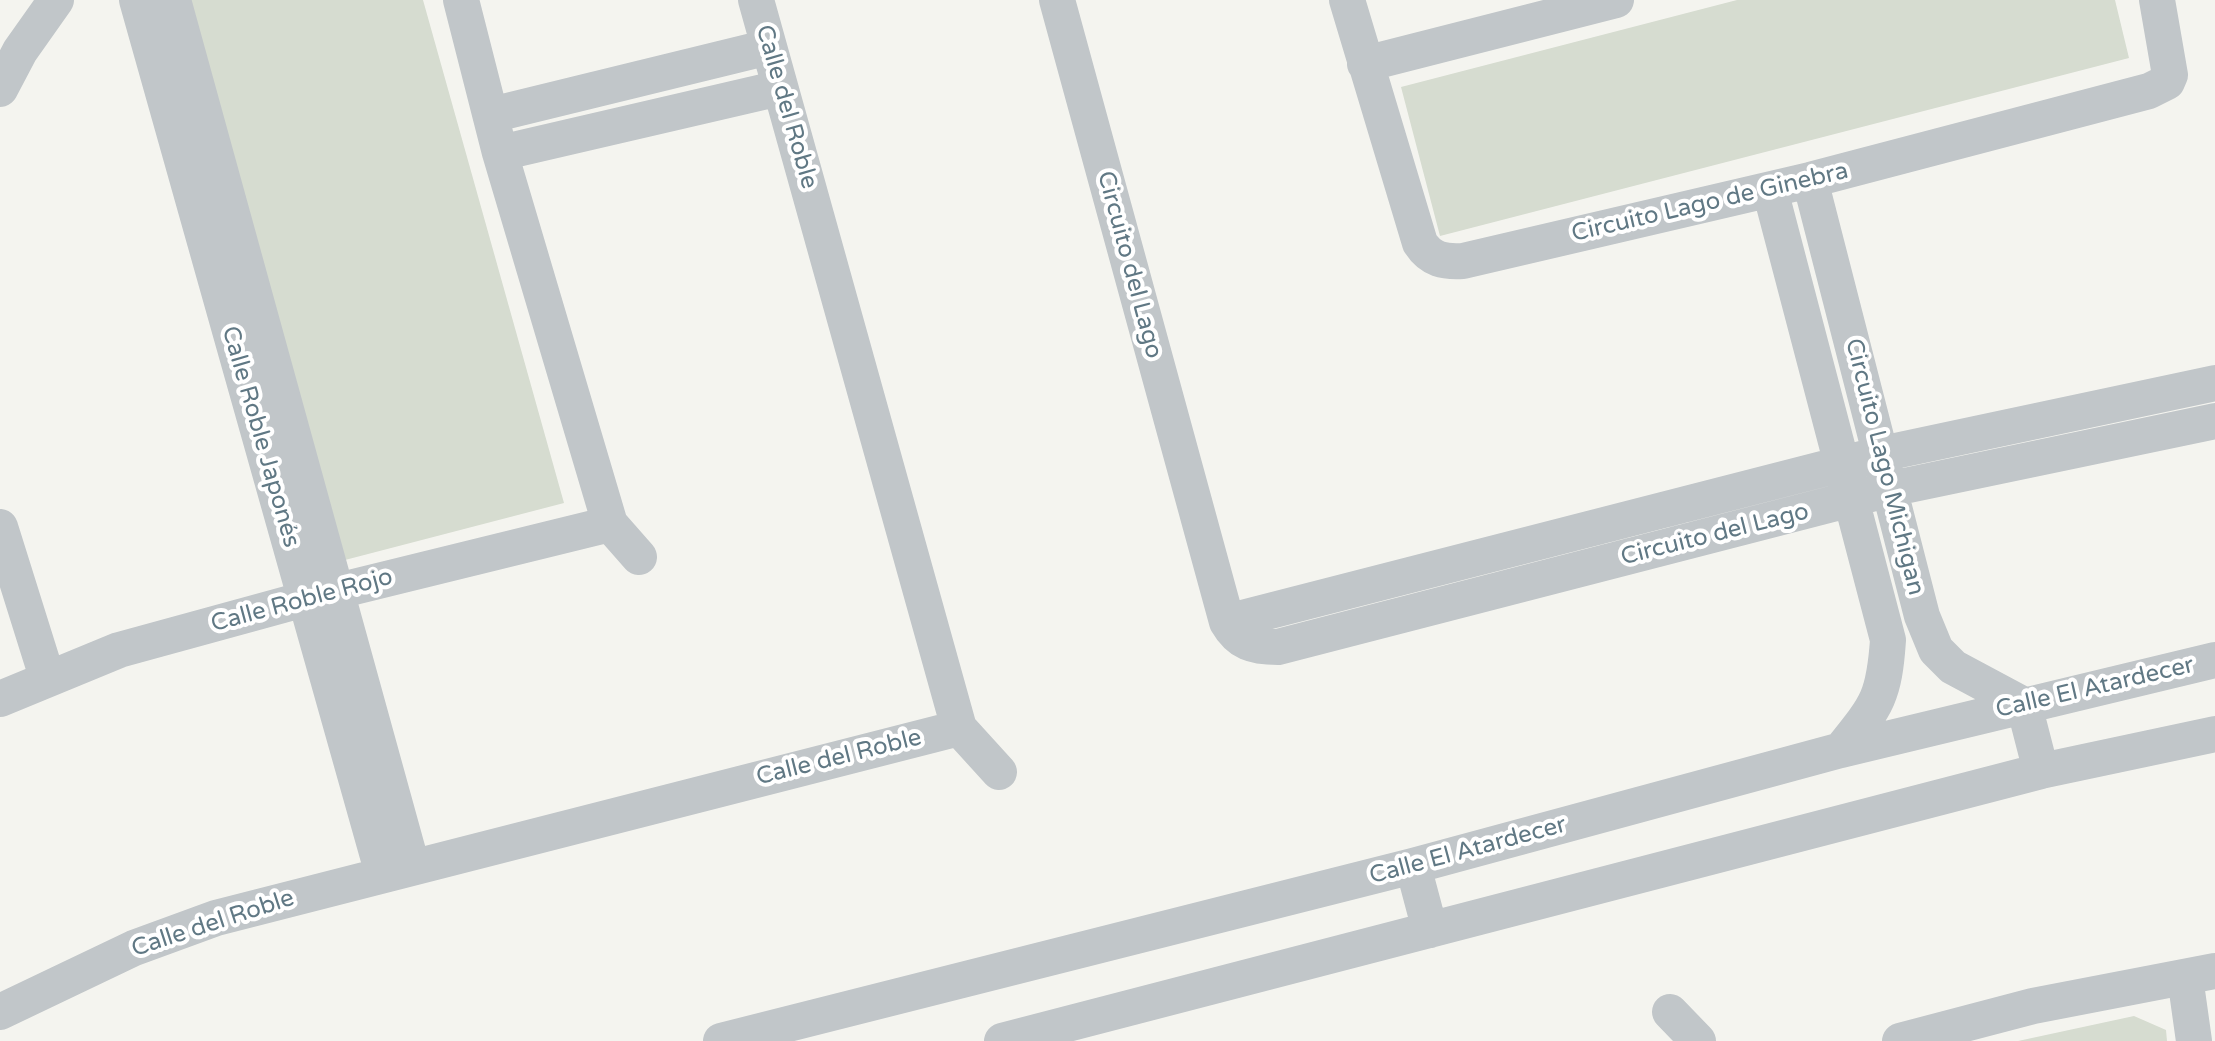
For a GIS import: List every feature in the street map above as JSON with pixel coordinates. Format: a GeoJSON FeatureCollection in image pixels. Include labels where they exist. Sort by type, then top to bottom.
{"type":"FeatureCollection","features":[{"type":"Feature","properties":{"kind":"street"},"geometry":{"type":"LineString","coordinates":[[0,89],[20,51],[56,0]]}},
{"type":"Feature","properties":{"kind":"street","name":"Calle Roble Japonés"},"geometry":{"type":"LineString","coordinates":[[137,0],[228,264],[397,870]]}},
{"type":"Feature","properties":{"kind":"street","name":"Calle Roble Japonés"},"geometry":{"type":"LineString","coordinates":[[173,0],[228,264]]}},
{"type":"Feature","properties":{"kind":"street"},"geometry":{"type":"LineString","coordinates":[[461,0],[500,153],[610,524],[639,557]]}},
{"type":"Feature","properties":{"kind":"street","name":"Calle del Roble"},"geometry":{"type":"LineString","coordinates":[[0,1012],[134,948],[216,918],[959,728],[756,0]]}},
{"type":"Feature","properties":{"kind":"street","name":"Circuito del Lago"},"geometry":{"type":"LineString","coordinates":[[1057,0],[1227,622],[1236,636],[1249,644],[1278,647],[1890,489],[2215,421]]}},
{"type":"Feature","properties":{"kind":"street","name":"Circuito Lago de Ginebra"},"geometry":{"type":"LineString","coordinates":[[1347,0],[1420,243],[1434,258],[1463,261],[1770,190],[2159,87],[2167,82],[2170,75],[2157,0]]}},
{"type":"Feature","properties":{"kind":"street"},"geometry":{"type":"LineString","coordinates":[[1365,64],[1616,0]]}},
{"type":"Feature","properties":{"kind":"street"},"geometry":{"type":"LineString","coordinates":[[491,115],[769,47]]}},
{"type":"Feature","properties":{"kind":"street"},"geometry":{"type":"LineString","coordinates":[[500,153],[780,88]]}},
{"type":"Feature","properties":{"kind":"street","name":"Circuito Lago Michigan"},"geometry":{"type":"LineString","coordinates":[[1810,180],[1922,616],[1936,650],[1953,667],[2024,705]]}},
{"type":"Feature","properties":{"kind":"street","name":"Circuito Lago Michigan"},"geometry":{"type":"LineString","coordinates":[[1770,190],[1888,640],[1885,674],[1877,705],[1841,750]]}},
{"type":"Feature","properties":{"kind":"street","name":"Circuito del Lago"},"geometry":{"type":"LineString","coordinates":[[1227,622],[1881,454],[2215,383]]}},
{"type":"Feature","properties":{"kind":"street","name":"Calle Roble Rojo"},"geometry":{"type":"LineString","coordinates":[[0,699],[47,677],[119,650],[321,595],[610,524]]}},
{"type":"Feature","properties":{"kind":"street"},"geometry":{"type":"LineString","coordinates":[[0,527],[47,677]]}},
{"type":"Feature","properties":{"kind":"street","name":"Calle El Atardecer"},"geometry":{"type":"LineString","coordinates":[[721,1041],[1413,866],[1841,750],[2215,660]]}},
{"type":"Feature","properties":{"kind":"street"},"geometry":{"type":"LineString","coordinates":[[2024,705],[2041,771]]}},
{"type":"Feature","properties":{"kind":"street"},"geometry":{"type":"LineString","coordinates":[[959,728],[999,772]]}},
{"type":"Feature","properties":{"kind":"street"},"geometry":{"type":"LineString","coordinates":[[1002,1041],[2041,771],[2215,734]]}},
{"type":"Feature","properties":{"kind":"street"},"geometry":{"type":"LineString","coordinates":[[1413,866],[1430,930]]}},
{"type":"Feature","properties":{"kind":"street"},"geometry":{"type":"LineString","coordinates":[[1900,1041],[2033,1006],[2200,974],[2194,1041]]}},
{"type":"Feature","properties":{"kind":"street"},"geometry":{"type":"LineString","coordinates":[[1670,1012],[1698,1041]]}},
{"type":"Feature","properties":{"kind":"shaded area"},"geometry":{"type":"Polygon","coordinates":[[[184,0],[423,0],[564,503],[345,560],[184,0]]]}},
{"type":"Feature","properties":{"kind":"shaded area"},"geometry":{"type":"Polygon","coordinates":[[[1737,0],[2115,0],[2129,58],[1440,236],[1401,87],[1737,0]]]}},
{"type":"Feature","properties":{"kind":"shaded area"},"geometry":{"type":"Polygon","coordinates":[[[2134,1016],[2166,1030],[2167,1041],[2018,1041],[2134,1016]]]}}]}
